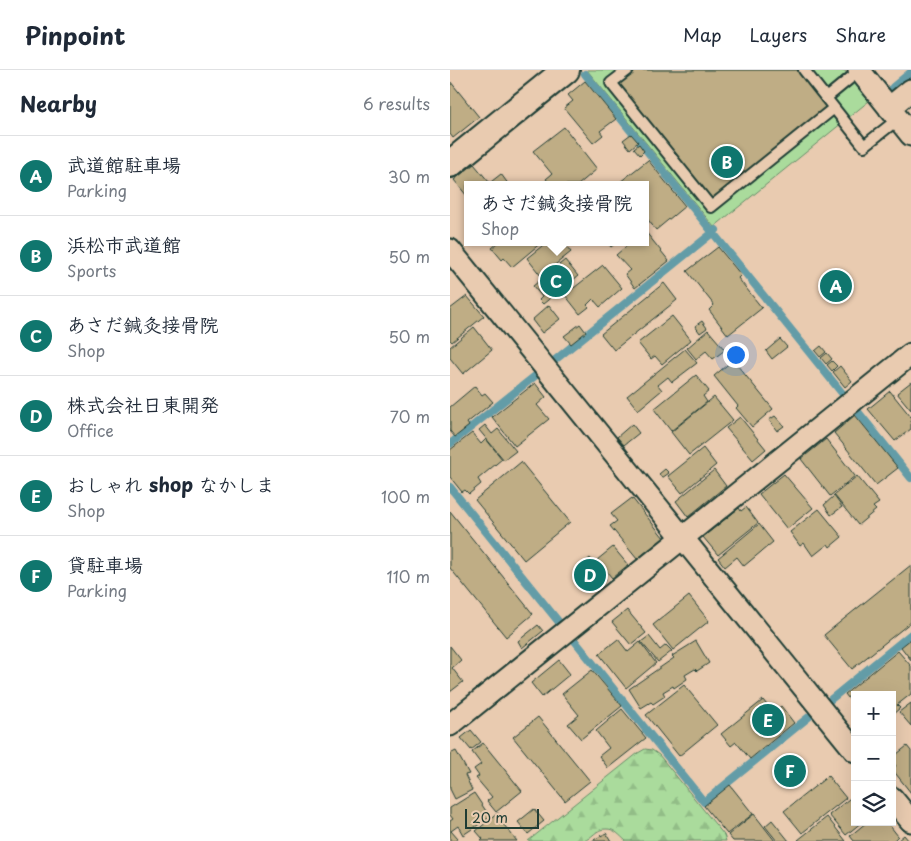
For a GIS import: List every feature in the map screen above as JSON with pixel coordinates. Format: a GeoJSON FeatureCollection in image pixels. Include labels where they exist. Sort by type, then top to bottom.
{"type":"FeatureCollection","features":[{"type":"Feature","properties":{"kind":"street"},"geometry":{"type":"LineString","coordinates":[[450,164],[566,70]]}},
{"type":"Feature","properties":{"kind":"street"},"geometry":{"type":"LineString","coordinates":[[859,70],[911,135]]}},
{"type":"Feature","properties":{"kind":"street"},"geometry":{"type":"LineString","coordinates":[[893,113],[911,90]]}},
{"type":"Feature","properties":{"kind":"street"},"geometry":{"type":"LineString","coordinates":[[450,250],[851,746]]}},
{"type":"Feature","properties":{"kind":"street"},"geometry":{"type":"LineString","coordinates":[[450,725],[911,354]]}},
{"type":"Feature","properties":{"kind":"street"},"geometry":{"type":"LineString","coordinates":[[896,803],[911,821]]}},
{"type":"Feature","properties":{"kind":"lane"},"geometry":{"type":"LineString","coordinates":[[628,70],[614,74],[611,83],[711,207],[834,108]]}},
{"type":"Feature","properties":{"kind":"lane"},"geometry":{"type":"LineString","coordinates":[[804,70],[864,146],[893,113]]}},
{"type":"Feature","properties":{"kind":"lane"},"geometry":{"type":"LineString","coordinates":[[826,98],[859,70]]}},
{"type":"Feature","properties":{"kind":"green space"},"geometry":{"type":"Polygon","coordinates":[[[587,70],[844,70],[869,101],[714,227],[587,70]]]}},
{"type":"Feature","properties":{"kind":"green space"},"geometry":{"type":"Polygon","coordinates":[[[645,749],[652,750],[659,755],[724,835],[726,841],[626,841],[615,831],[603,829],[583,841],[528,841],[638,753],[645,749]]]}},
{"type":"Feature","properties":{"kind":"building"},"geometry":{"type":"Polygon","coordinates":[[[634,70],[799,70],[829,107],[712,202],[617,84],[634,70]]]}},
{"type":"Feature","properties":{"kind":"building"},"geometry":{"type":"Polygon","coordinates":[[[450,81],[479,117],[453,138],[450,134],[450,81]]]}},
{"type":"Feature","properties":{"kind":"building"},"geometry":{"type":"Polygon","coordinates":[[[585,81],[616,119],[600,131],[603,135],[593,143],[564,108],[573,101],[568,95],[585,81]]]}},
{"type":"Feature","properties":{"kind":"building"},"geometry":{"type":"Polygon","coordinates":[[[564,127],[597,169],[583,181],[548,181],[546,179],[552,174],[533,151],[564,127]]]}},
{"type":"Feature","properties":{"kind":"building"},"geometry":{"type":"Polygon","coordinates":[[[631,134],[638,142],[630,149],[623,140],[631,134]]]}},
{"type":"Feature","properties":{"kind":"building"},"geometry":{"type":"Polygon","coordinates":[[[639,144],[644,151],[640,155],[634,148],[639,144]]]}},
{"type":"Feature","properties":{"kind":"building"},"geometry":{"type":"Polygon","coordinates":[[[648,160],[685,206],[656,230],[649,221],[649,181],[621,181],[648,160]]]}},
{"type":"Feature","properties":{"kind":"building"},"geometry":{"type":"Polygon","coordinates":[[[474,164],[488,181],[464,181],[464,192],[454,180],[474,164]]]}},
{"type":"Feature","properties":{"kind":"building"},"geometry":{"type":"Polygon","coordinates":[[[501,174],[506,181],[492,181],[501,174]]]}},
{"type":"Feature","properties":{"kind":"building"},"geometry":{"type":"Polygon","coordinates":[[[649,236],[669,261],[635,288],[625,274],[630,270],[616,255],[626,246],[649,246],[649,236]]]}},
{"type":"Feature","properties":{"kind":"building"},"geometry":{"type":"Polygon","coordinates":[[[494,246],[537,246],[512,267],[504,258],[502,260],[492,248],[494,246]]]}},
{"type":"Feature","properties":{"kind":"building"},"geometry":{"type":"Polygon","coordinates":[[[542,246],[566,246],[571,252],[541,276],[527,258],[542,246]]]}},
{"type":"Feature","properties":{"kind":"building"},"geometry":{"type":"Polygon","coordinates":[[[718,247],[741,275],[738,278],[762,308],[728,335],[709,310],[714,305],[687,271],[718,247]]]}},
{"type":"Feature","properties":{"kind":"building"},"geometry":{"type":"Polygon","coordinates":[[[565,260],[578,276],[543,304],[539,300],[542,297],[533,286],[565,260]]]}},
{"type":"Feature","properties":{"kind":"building"},"geometry":{"type":"Polygon","coordinates":[[[603,265],[622,288],[600,307],[593,299],[587,305],[589,307],[580,314],[565,295],[603,265]]]}},
{"type":"Feature","properties":{"kind":"building"},"geometry":{"type":"Polygon","coordinates":[[[664,283],[677,300],[614,350],[601,334],[664,283]]]}},
{"type":"Feature","properties":{"kind":"building"},"geometry":{"type":"Polygon","coordinates":[[[467,296],[484,316],[452,342],[450,340],[450,309],[467,296]]]}},
{"type":"Feature","properties":{"kind":"building"},"geometry":{"type":"Polygon","coordinates":[[[549,305],[560,319],[542,333],[532,320],[549,305]]]}},
{"type":"Feature","properties":{"kind":"building"},"geometry":{"type":"Polygon","coordinates":[[[672,316],[691,340],[662,364],[655,356],[651,359],[638,343],[672,316]]]}},
{"type":"Feature","properties":{"kind":"building"},"geometry":{"type":"Polygon","coordinates":[[[702,321],[707,328],[700,333],[695,326],[702,321]]]}},
{"type":"Feature","properties":{"kind":"building"},"geometry":{"type":"Polygon","coordinates":[[[580,324],[586,332],[571,344],[564,336],[580,324]]]}},
{"type":"Feature","properties":{"kind":"building"},"geometry":{"type":"Polygon","coordinates":[[[474,327],[492,350],[463,374],[450,358],[450,347],[474,327]]]}},
{"type":"Feature","properties":{"kind":"building"},"geometry":{"type":"Polygon","coordinates":[[[708,330],[725,350],[713,359],[706,351],[696,359],[687,348],[708,330]]]}},
{"type":"Feature","properties":{"kind":"building"},"geometry":{"type":"Polygon","coordinates":[[[780,339],[787,347],[772,359],[766,351],[780,339]]]}},
{"type":"Feature","properties":{"kind":"building"},"geometry":{"type":"Polygon","coordinates":[[[821,346],[826,352],[820,357],[815,351],[821,346]]]}},
{"type":"Feature","properties":{"kind":"building"},"geometry":{"type":"Polygon","coordinates":[[[685,349],[697,363],[672,382],[668,377],[658,385],[662,390],[638,410],[627,396],[685,349]]]}},
{"type":"Feature","properties":{"kind":"building"},"geometry":{"type":"Polygon","coordinates":[[[827,353],[832,359],[826,364],[821,358],[827,353]]]}},
{"type":"Feature","properties":{"kind":"building"},"geometry":{"type":"Polygon","coordinates":[[[733,360],[773,409],[752,427],[714,376],[733,360]]]}},
{"type":"Feature","properties":{"kind":"building"},"geometry":{"type":"Polygon","coordinates":[[[832,361],[837,366],[832,371],[827,365],[832,361]]]}},
{"type":"Feature","properties":{"kind":"building"},"geometry":{"type":"Polygon","coordinates":[[[840,366],[852,381],[845,387],[833,372],[840,366]]]}},
{"type":"Feature","properties":{"kind":"building"},"geometry":{"type":"Polygon","coordinates":[[[696,375],[709,391],[703,396],[707,402],[671,431],[654,409],[696,375]]]}},
{"type":"Feature","properties":{"kind":"building"},"geometry":{"type":"Polygon","coordinates":[[[911,382],[911,410],[897,393],[911,382]]]}},
{"type":"Feature","properties":{"kind":"building"},"geometry":{"type":"Polygon","coordinates":[[[535,383],[546,397],[537,405],[549,419],[515,446],[492,417],[535,383]]]}},
{"type":"Feature","properties":{"kind":"building"},"geometry":{"type":"Polygon","coordinates":[[[475,386],[482,395],[485,393],[493,402],[467,423],[469,426],[455,437],[450,431],[450,407],[475,386]]]}},
{"type":"Feature","properties":{"kind":"building"},"geometry":{"type":"Polygon","coordinates":[[[890,391],[911,417],[911,429],[895,441],[868,409],[890,391]]]}},
{"type":"Feature","properties":{"kind":"building"},"geometry":{"type":"Polygon","coordinates":[[[714,397],[733,420],[689,455],[671,432],[714,397]]]}},
{"type":"Feature","properties":{"kind":"building"},"geometry":{"type":"Polygon","coordinates":[[[855,415],[898,468],[876,485],[834,433],[855,415]]]}},
{"type":"Feature","properties":{"kind":"building"},"geometry":{"type":"Polygon","coordinates":[[[775,416],[784,426],[777,431],[769,420],[775,416]]]}},
{"type":"Feature","properties":{"kind":"building"},"geometry":{"type":"Polygon","coordinates":[[[740,417],[766,449],[753,460],[726,428],[740,417]]]}},
{"type":"Feature","properties":{"kind":"building"},"geometry":{"type":"Polygon","coordinates":[[[632,424],[639,433],[624,445],[617,437],[632,424]]]}},
{"type":"Feature","properties":{"kind":"building"},"geometry":{"type":"Polygon","coordinates":[[[485,425],[492,434],[498,429],[516,451],[504,460],[479,430],[485,425]]]}},
{"type":"Feature","properties":{"kind":"building"},"geometry":{"type":"Polygon","coordinates":[[[472,433],[481,444],[486,439],[502,459],[478,479],[481,484],[469,494],[465,490],[462,492],[450,477],[450,450],[472,433]]]}},
{"type":"Feature","properties":{"kind":"building"},"geometry":{"type":"Polygon","coordinates":[[[826,439],[855,476],[830,496],[801,459],[826,439]]]}},
{"type":"Feature","properties":{"kind":"building"},"geometry":{"type":"Polygon","coordinates":[[[703,448],[716,465],[682,493],[668,476],[703,448]]]}},
{"type":"Feature","properties":{"kind":"building"},"geometry":{"type":"Polygon","coordinates":[[[521,462],[570,522],[524,560],[475,500],[521,462]]]}},
{"type":"Feature","properties":{"kind":"building"},"geometry":{"type":"Polygon","coordinates":[[[665,469],[669,473],[662,478],[659,474],[665,469]]]}},
{"type":"Feature","properties":{"kind":"building"},"geometry":{"type":"Polygon","coordinates":[[[714,470],[726,486],[688,517],[676,501],[714,470]]]}},
{"type":"Feature","properties":{"kind":"building"},"geometry":{"type":"Polygon","coordinates":[[[784,474],[813,508],[787,529],[759,494],[784,474]]]}},
{"type":"Feature","properties":{"kind":"building"},"geometry":{"type":"Polygon","coordinates":[[[857,476],[879,503],[873,507],[876,510],[858,525],[834,495],[857,476]]]}},
{"type":"Feature","properties":{"kind":"building"},"geometry":{"type":"Polygon","coordinates":[[[834,496],[842,507],[831,515],[824,505],[834,496]]]}},
{"type":"Feature","properties":{"kind":"building"},"geometry":{"type":"Polygon","coordinates":[[[632,498],[664,538],[637,559],[610,526],[617,521],[611,514],[632,498]]]}},
{"type":"Feature","properties":{"kind":"building"},"geometry":{"type":"Polygon","coordinates":[[[746,507],[758,523],[718,555],[703,537],[739,508],[741,511],[746,507]]]}},
{"type":"Feature","properties":{"kind":"building"},"geometry":{"type":"Polygon","coordinates":[[[819,509],[842,537],[830,547],[828,544],[813,556],[804,543],[800,546],[790,532],[819,509]]]}},
{"type":"Feature","properties":{"kind":"building"},"geometry":{"type":"Polygon","coordinates":[[[450,511],[533,614],[506,637],[450,568],[450,511]]]}},
{"type":"Feature","properties":{"kind":"building"},"geometry":{"type":"Polygon","coordinates":[[[759,524],[773,542],[744,566],[737,557],[725,567],[718,558],[759,524]]]}},
{"type":"Feature","properties":{"kind":"building"},"geometry":{"type":"Polygon","coordinates":[[[613,547],[628,565],[612,578],[597,560],[613,547]]]}},
{"type":"Feature","properties":{"kind":"building"},"geometry":{"type":"Polygon","coordinates":[[[590,558],[606,579],[591,591],[574,571],[590,558]]]}},
{"type":"Feature","properties":{"kind":"building"},"geometry":{"type":"Polygon","coordinates":[[[911,565],[911,622],[852,669],[824,635],[911,565]]]}},
{"type":"Feature","properties":{"kind":"building"},"geometry":{"type":"Polygon","coordinates":[[[689,596],[709,621],[673,650],[653,625],[689,596]]]}},
{"type":"Feature","properties":{"kind":"building"},"geometry":{"type":"Polygon","coordinates":[[[627,610],[646,633],[631,645],[612,622],[627,610]]]}},
{"type":"Feature","properties":{"kind":"building"},"geometry":{"type":"Polygon","coordinates":[[[538,625],[543,631],[522,648],[518,641],[538,625]]]}},
{"type":"Feature","properties":{"kind":"building"},"geometry":{"type":"Polygon","coordinates":[[[649,636],[660,650],[666,645],[672,651],[658,662],[641,642],[649,636]]]}},
{"type":"Feature","properties":{"kind":"building"},"geometry":{"type":"Polygon","coordinates":[[[618,639],[628,652],[640,642],[656,663],[626,688],[599,654],[618,639]]]}},
{"type":"Feature","properties":{"kind":"building"},"geometry":{"type":"Polygon","coordinates":[[[911,639],[911,660],[901,647],[911,639]]]}},
{"type":"Feature","properties":{"kind":"building"},"geometry":{"type":"Polygon","coordinates":[[[696,641],[709,663],[697,671],[695,669],[685,675],[687,679],[674,688],[673,686],[663,692],[665,696],[653,704],[651,702],[641,708],[629,689],[674,658],[672,656],[696,641]]]}},
{"type":"Feature","properties":{"kind":"building"},"geometry":{"type":"Polygon","coordinates":[[[450,646],[461,660],[452,668],[463,682],[450,692],[450,646]]]}},
{"type":"Feature","properties":{"kind":"building"},"geometry":{"type":"Polygon","coordinates":[[[898,651],[911,666],[911,694],[897,705],[900,708],[896,712],[896,691],[851,691],[851,702],[845,694],[898,651]]]}},
{"type":"Feature","properties":{"kind":"building"},"geometry":{"type":"Polygon","coordinates":[[[559,660],[570,674],[542,697],[531,683],[559,660]]]}},
{"type":"Feature","properties":{"kind":"building"},"geometry":{"type":"Polygon","coordinates":[[[592,670],[622,706],[581,739],[568,724],[579,715],[562,694],[592,670]]]}},
{"type":"Feature","properties":{"kind":"building"},"geometry":{"type":"Polygon","coordinates":[[[684,685],[717,725],[679,756],[646,715],[684,685]]]}},
{"type":"Feature","properties":{"kind":"building"},"geometry":{"type":"Polygon","coordinates":[[[763,700],[773,713],[781,706],[794,723],[750,759],[736,742],[731,746],[721,734],[763,700]]]}},
{"type":"Feature","properties":{"kind":"building"},"geometry":{"type":"Polygon","coordinates":[[[911,703],[911,726],[899,712],[911,703]]]}},
{"type":"Feature","properties":{"kind":"building"},"geometry":{"type":"Polygon","coordinates":[[[622,709],[646,738],[608,768],[599,756],[609,748],[596,731],[622,709]]]}},
{"type":"Feature","properties":{"kind":"building"},"geometry":{"type":"Polygon","coordinates":[[[538,717],[590,781],[565,801],[513,737],[538,717]]]}},
{"type":"Feature","properties":{"kind":"building"},"geometry":{"type":"Polygon","coordinates":[[[471,730],[481,742],[471,750],[461,738],[471,730]]]}},
{"type":"Feature","properties":{"kind":"building"},"geometry":{"type":"Polygon","coordinates":[[[483,743],[522,791],[496,812],[487,801],[492,797],[476,778],[479,776],[474,769],[481,764],[472,752],[483,743]]]}},
{"type":"Feature","properties":{"kind":"building"},"geometry":{"type":"Polygon","coordinates":[[[907,746],[911,751],[911,793],[896,774],[896,755],[907,746]]]}},
{"type":"Feature","properties":{"kind":"building"},"geometry":{"type":"Polygon","coordinates":[[[456,751],[469,774],[465,775],[472,790],[455,799],[450,789],[450,754],[456,751]]]}},
{"type":"Feature","properties":{"kind":"building"},"geometry":{"type":"Polygon","coordinates":[[[828,776],[846,798],[802,833],[784,811],[828,776]]]}},
{"type":"Feature","properties":{"kind":"building"},"geometry":{"type":"Polygon","coordinates":[[[730,785],[753,814],[727,834],[704,806],[730,785]]]}},
{"type":"Feature","properties":{"kind":"building"},"geometry":{"type":"Polygon","coordinates":[[[474,793],[490,817],[463,835],[458,826],[451,831],[458,839],[450,841],[450,821],[453,819],[450,815],[450,808],[474,793]]]}},
{"type":"Feature","properties":{"kind":"building"},"geometry":{"type":"Polygon","coordinates":[[[851,797],[851,826],[857,826],[846,835],[829,815],[851,797]]]}},
{"type":"Feature","properties":{"kind":"building"},"geometry":{"type":"Polygon","coordinates":[[[534,809],[544,821],[528,834],[518,822],[534,809]]]}},
{"type":"Feature","properties":{"kind":"building"},"geometry":{"type":"Polygon","coordinates":[[[498,813],[506,823],[504,825],[517,841],[481,841],[483,839],[476,831],[498,813]]]}},
{"type":"Feature","properties":{"kind":"building"},"geometry":{"type":"Polygon","coordinates":[[[754,814],[775,841],[733,841],[728,835],[754,814]]]}},
{"type":"Feature","properties":{"kind":"building"},"geometry":{"type":"Polygon","coordinates":[[[827,817],[846,841],[798,840],[827,817]]]}},
{"type":"Feature","properties":{"kind":"building"},"geometry":{"type":"Polygon","coordinates":[[[772,820],[789,841],[777,841],[765,826],[772,820]]]}},
{"type":"Feature","properties":{"kind":"building"},"geometry":{"type":"Polygon","coordinates":[[[862,826],[890,826],[898,836],[893,841],[854,841],[850,836],[862,826]]]}},
{"type":"Feature","properties":{"kind":"building"},"geometry":{"type":"Polygon","coordinates":[[[606,833],[611,841],[592,841],[606,833]]]}},
{"type":"Feature","properties":{"kind":"building"},"geometry":{"type":"Polygon","coordinates":[[[904,835],[909,841],[897,841],[904,835]]]}},
{"type":"Feature","properties":{"kind":"waterway"},"geometry":{"type":"LineString","coordinates":[[893,87],[911,72]]}},
{"type":"Feature","properties":{"kind":"waterway"},"geometry":{"type":"LineString","coordinates":[[585,74],[842,393]]}},
{"type":"Feature","properties":{"kind":"waterway"},"geometry":{"type":"LineString","coordinates":[[555,360],[716,230]]}},
{"type":"Feature","properties":{"kind":"waterway"},"geometry":{"type":"LineString","coordinates":[[450,444],[535,376]]}},
{"type":"Feature","properties":{"kind":"waterway"},"geometry":{"type":"LineString","coordinates":[[859,413],[911,478]]}},
{"type":"Feature","properties":{"kind":"waterway"},"geometry":{"type":"LineString","coordinates":[[450,487],[558,621]]}},
{"type":"Feature","properties":{"kind":"waterway"},"geometry":{"type":"LineString","coordinates":[[830,700],[911,634]]}},
{"type":"Feature","properties":{"kind":"waterway"},"geometry":{"type":"LineString","coordinates":[[575,641],[704,802],[810,716]]}},
{"type":"Feature","properties":{"kind":"place","name":"浜松市武道館"},"geometry":{"type":"Point","coordinates":[727,162]}},
{"type":"Feature","properties":{"kind":"place","name":"あさだ鍼灸接骨院"},"geometry":{"type":"Point","coordinates":[556,281]}},
{"type":"Feature","properties":{"kind":"place","name":"武道館駐車場"},"geometry":{"type":"Point","coordinates":[836,286]}},
{"type":"Feature","properties":{"kind":"place","name":"株式会社日東開発"},"geometry":{"type":"Point","coordinates":[590,575]}},
{"type":"Feature","properties":{"kind":"place","name":"おしゃれ shop なかしま"},"geometry":{"type":"Point","coordinates":[768,720]}},
{"type":"Feature","properties":{"kind":"place","name":"貸駐車場"},"geometry":{"type":"Point","coordinates":[790,771]}}]}
